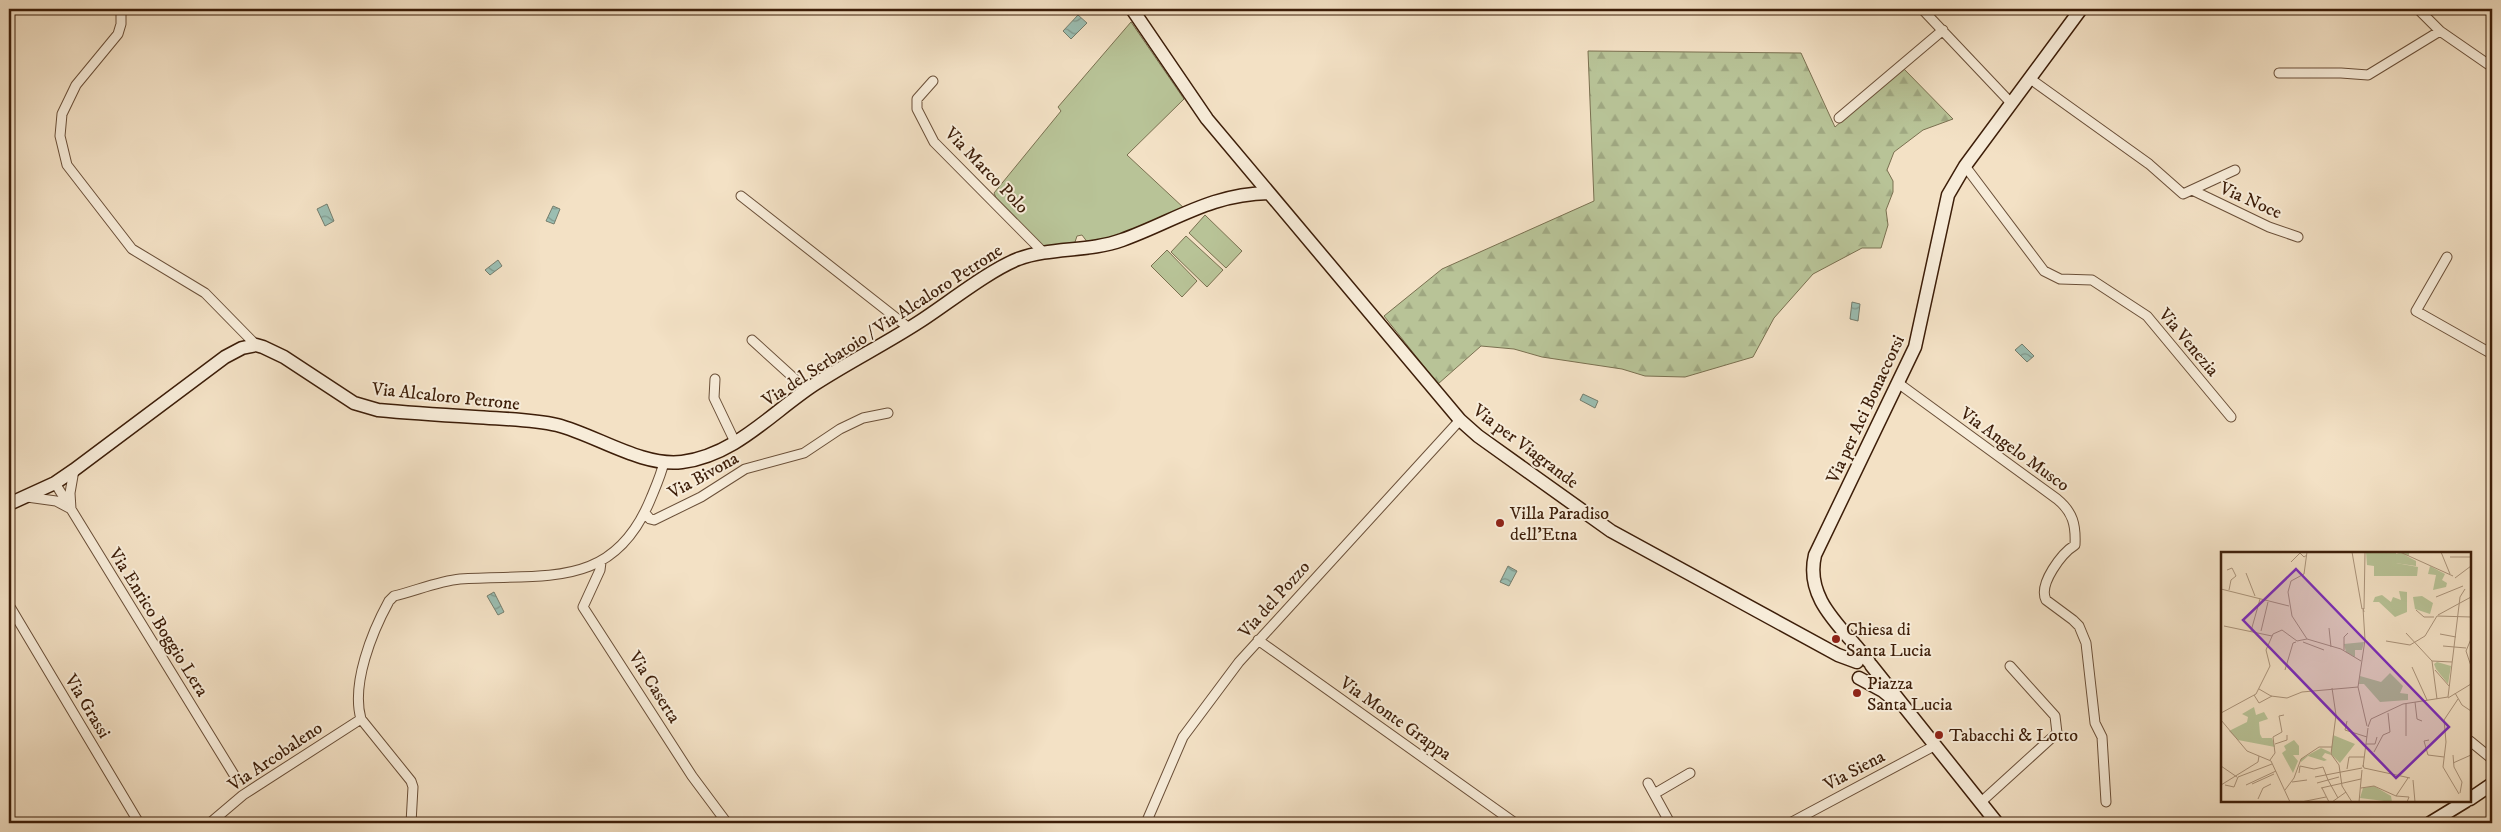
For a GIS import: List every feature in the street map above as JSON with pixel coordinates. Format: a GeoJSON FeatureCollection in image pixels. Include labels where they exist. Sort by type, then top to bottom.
{"type":"FeatureCollection","features":[{"type":"Feature","properties":{"kind":"main road","name":"Via per Viagrande"},"geometry":{"type":"LineString","coordinates":[[1132,9],[1207,120],[1460,420],[1478,436],[1611,531],[1861,666],[1883,691],[1909,713]]}},
{"type":"Feature","properties":{"kind":"main road","name":"Via per Aci Bonaccorsi"},"geometry":{"type":"LineString","coordinates":[[1861,666],[1851,640],[1819,599],[1814,589],[1812,569],[1815,555],[1915,348],[1948,195],[1965,166],[2081,9]]}},
{"type":"Feature","properties":{"kind":"main road","name":"Via del Serbatoio / Via Alcaloro Petrone"},"geometry":{"type":"LineString","coordinates":[[664,462],[683,462],[700,457],[747,437],[771,415],[807,390],[910,328],[997,270],[1016,260],[1044,252],[1119,242],[1187,211],[1222,199],[1242,193],[1269,193]]}},
{"type":"Feature","properties":{"kind":"main road"},"geometry":{"type":"LineString","coordinates":[[9,504],[55,483],[74,470],[128,432],[225,356],[242,348],[256,345]]}},
{"type":"Feature","properties":{"kind":"main road","name":"Via Alcaloro Petrone"},"geometry":{"type":"LineString","coordinates":[[256,345],[284,357],[354,403],[378,410],[555,425],[664,462]]}},
{"type":"Feature","properties":{"kind":"main road"},"geometry":{"type":"LineString","coordinates":[[1861,666],[1909,713],[1997,823]]}},
{"type":"Feature","properties":{"kind":"main road"},"geometry":{"type":"LineString","coordinates":[[2471,797],[2492,784]]}},
{"type":"Feature","properties":{"kind":"main road"},"geometry":{"type":"LineString","coordinates":[[2430,823],[2464,802]]}},
{"type":"Feature","properties":{"kind":"street","name":"Via Alcaloro Petrone"},"geometry":{"type":"LineString","coordinates":[[121,9],[122,24],[118,34],[76,85],[62,114],[60,136],[67,165],[132,249],[205,293],[256,345]]}},
{"type":"Feature","properties":{"kind":"street"},"geometry":{"type":"LineString","coordinates":[[1922,9],[2011,103]]}},
{"type":"Feature","properties":{"kind":"street"},"geometry":{"type":"LineString","coordinates":[[2418,9],[2440,31],[2492,67]]}},
{"type":"Feature","properties":{"kind":"street"},"geometry":{"type":"LineString","coordinates":[[1838,118],[1943,30]]}},
{"type":"Feature","properties":{"kind":"street"},"geometry":{"type":"LineString","coordinates":[[2279,73],[2368,75],[2440,31]]}},
{"type":"Feature","properties":{"kind":"street","name":"Via Noce"},"geometry":{"type":"LineString","coordinates":[[2029,78],[2149,164],[2183,194],[2192,190],[2269,227],[2298,237]]}},
{"type":"Feature","properties":{"kind":"street","name":"Via Marco Polo"},"geometry":{"type":"LineString","coordinates":[[933,81],[917,99],[917,110],[934,142],[1044,252]]}},
{"type":"Feature","properties":{"kind":"street","name":"Via Venezia"},"geometry":{"type":"LineString","coordinates":[[1965,166],[2044,271],[2060,279],[2092,280],[2147,316],[2231,417]]}},
{"type":"Feature","properties":{"kind":"street"},"geometry":{"type":"LineString","coordinates":[[2192,190],[2235,170]]}},
{"type":"Feature","properties":{"kind":"street"},"geometry":{"type":"LineString","coordinates":[[741,196],[910,328]]}},
{"type":"Feature","properties":{"kind":"street"},"geometry":{"type":"LineString","coordinates":[[2447,258],[2416,311],[2492,354]]}},
{"type":"Feature","properties":{"kind":"street"},"geometry":{"type":"LineString","coordinates":[[752,340],[807,390]]}},
{"type":"Feature","properties":{"kind":"street"},"geometry":{"type":"LineString","coordinates":[[715,379],[714,398],[736,442]]}},
{"type":"Feature","properties":{"kind":"street","name":"Via Angelo Musco"},"geometry":{"type":"LineString","coordinates":[[1898,383],[2058,499],[2072,515],[2076,528],[2075,544],[2058,559],[2044,588],[2044,595],[2046,600],[2079,626],[2086,643],[2095,723],[2102,737],[2106,802]]}},
{"type":"Feature","properties":{"kind":"street","name":"Via Bivona"},"geometry":{"type":"LineString","coordinates":[[645,513],[650,519],[654,520],[700,497],[745,469],[804,453],[840,429],[863,418],[888,413]]}},
{"type":"Feature","properties":{"kind":"street","name":"Via del Pozzo"},"geometry":{"type":"LineString","coordinates":[[1146,823],[1192,723],[1203,714],[1239,662],[1460,420]]}},
{"type":"Feature","properties":{"kind":"street"},"geometry":{"type":"LineString","coordinates":[[411,823],[413,786],[411,781],[361,719],[357,699],[364,661],[389,601],[394,596],[458,579],[556,576],[601,562],[630,538],[645,513],[664,462]]}},
{"type":"Feature","properties":{"kind":"street"},"geometry":{"type":"LineString","coordinates":[[71,509],[70,493],[74,470]]}},
{"type":"Feature","properties":{"kind":"street","name":"Via Enrico Boggio Lera"},"geometry":{"type":"LineString","coordinates":[[55,483],[236,778]]}},
{"type":"Feature","properties":{"kind":"street"},"geometry":{"type":"LineString","coordinates":[[24,497],[56,501],[71,509]]}},
{"type":"Feature","properties":{"kind":"street","name":"Via Caserta"},"geometry":{"type":"LineString","coordinates":[[601,562],[600,570],[583,607],[692,776],[727,823]]}},
{"type":"Feature","properties":{"kind":"street","name":"Via Grassi"},"geometry":{"type":"LineString","coordinates":[[9,605],[139,823]]}},
{"type":"Feature","properties":{"kind":"street","name":"Via Monte Grappa"},"geometry":{"type":"LineString","coordinates":[[1258,640],[1515,823]]}},
{"type":"Feature","properties":{"kind":"street"},"geometry":{"type":"LineString","coordinates":[[1980,803],[2057,733],[2055,716],[2010,666]]}},
{"type":"Feature","properties":{"kind":"street","name":"Via Arcobaleno"},"geometry":{"type":"LineString","coordinates":[[210,823],[243,795],[361,719]]}},
{"type":"Feature","properties":{"kind":"street"},"geometry":{"type":"LineString","coordinates":[[2471,742],[2492,759]]}},
{"type":"Feature","properties":{"kind":"street","name":"Via Siena"},"geometry":{"type":"LineString","coordinates":[[1790,823],[1934,746]]}},
{"type":"Feature","properties":{"kind":"street"},"geometry":{"type":"LineString","coordinates":[[1654,794],[1690,774]]}},
{"type":"Feature","properties":{"kind":"street"},"geometry":{"type":"LineString","coordinates":[[1648,783],[1670,823]]}},
{"type":"Feature","properties":{"kind":"green space"},"geometry":{"type":"Polygon","coordinates":[[[1131,22],[1184,99],[1127,155],[1185,209],[1133,233],[1088,243],[1082,235],[1077,236],[1074,245],[1046,248],[997,200],[994,193],[1061,111],[1058,107],[1131,22]]]}},
{"type":"Feature","properties":{"kind":"green space"},"geometry":{"type":"Polygon","coordinates":[[[1588,51],[1801,53],[1835,127],[1903,68],[1953,119],[1923,130],[1894,152],[1887,170],[1893,181],[1893,192],[1886,210],[1888,225],[1881,248],[1862,248],[1813,274],[1774,318],[1753,357],[1685,377],[1645,376],[1622,369],[1542,357],[1514,349],[1481,346],[1438,384],[1384,316],[1442,269],[1594,201],[1588,51]]]}},
{"type":"Feature","properties":{"kind":"green space"},"geometry":{"type":"Polygon","coordinates":[[[1205,215],[1242,251],[1226,268],[1189,233],[1205,215]]]}},
{"type":"Feature","properties":{"kind":"green space"},"geometry":{"type":"Polygon","coordinates":[[[1186,236],[1223,270],[1207,287],[1171,252],[1186,236]]]}},
{"type":"Feature","properties":{"kind":"green space"},"geometry":{"type":"Polygon","coordinates":[[[1167,250],[1197,281],[1182,297],[1151,266],[1167,250]]]}},
{"type":"Feature","properties":{"kind":"water"},"geometry":{"type":"Polygon","coordinates":[[[1078,15],[1087,23],[1071,39],[1063,31],[1078,15]]]}},
{"type":"Feature","properties":{"kind":"water"},"geometry":{"type":"Polygon","coordinates":[[[327,204],[334,221],[325,226],[317,209],[327,204]]]}},
{"type":"Feature","properties":{"kind":"water"},"geometry":{"type":"Polygon","coordinates":[[[553,206],[560,209],[554,224],[546,221],[553,206]]]}},
{"type":"Feature","properties":{"kind":"water"},"geometry":{"type":"Polygon","coordinates":[[[498,260],[502,266],[490,275],[485,270],[498,260]]]}},
{"type":"Feature","properties":{"kind":"water"},"geometry":{"type":"Polygon","coordinates":[[[1852,302],[1860,304],[1858,321],[1850,319],[1852,302]]]}},
{"type":"Feature","properties":{"kind":"water"},"geometry":{"type":"Polygon","coordinates":[[[2022,344],[2034,356],[2027,362],[2015,350],[2022,344]]]}},
{"type":"Feature","properties":{"kind":"water"},"geometry":{"type":"Polygon","coordinates":[[[1583,394],[1598,401],[1595,408],[1580,400],[1583,394]]]}},
{"type":"Feature","properties":{"kind":"water"},"geometry":{"type":"Polygon","coordinates":[[[1508,566],[1517,571],[1509,586],[1500,582],[1508,566]]]}},
{"type":"Feature","properties":{"kind":"water"},"geometry":{"type":"Polygon","coordinates":[[[494,592],[504,612],[498,615],[487,596],[494,592]]]}},
{"type":"Feature","properties":{"kind":"place","name":"Villa Paradiso dell'Etna"},"geometry":{"type":"Point","coordinates":[1500,523]}},
{"type":"Feature","properties":{"kind":"place","name":"Chiesa di Santa Lucia"},"geometry":{"type":"Point","coordinates":[1836,639]}},
{"type":"Feature","properties":{"kind":"place","name":"Piazza Santa Lucia"},"geometry":{"type":"Point","coordinates":[1857,693]}},
{"type":"Feature","properties":{"kind":"place","name":"Tabacchi & Lotto"},"geometry":{"type":"Point","coordinates":[1939,735]}}]}
